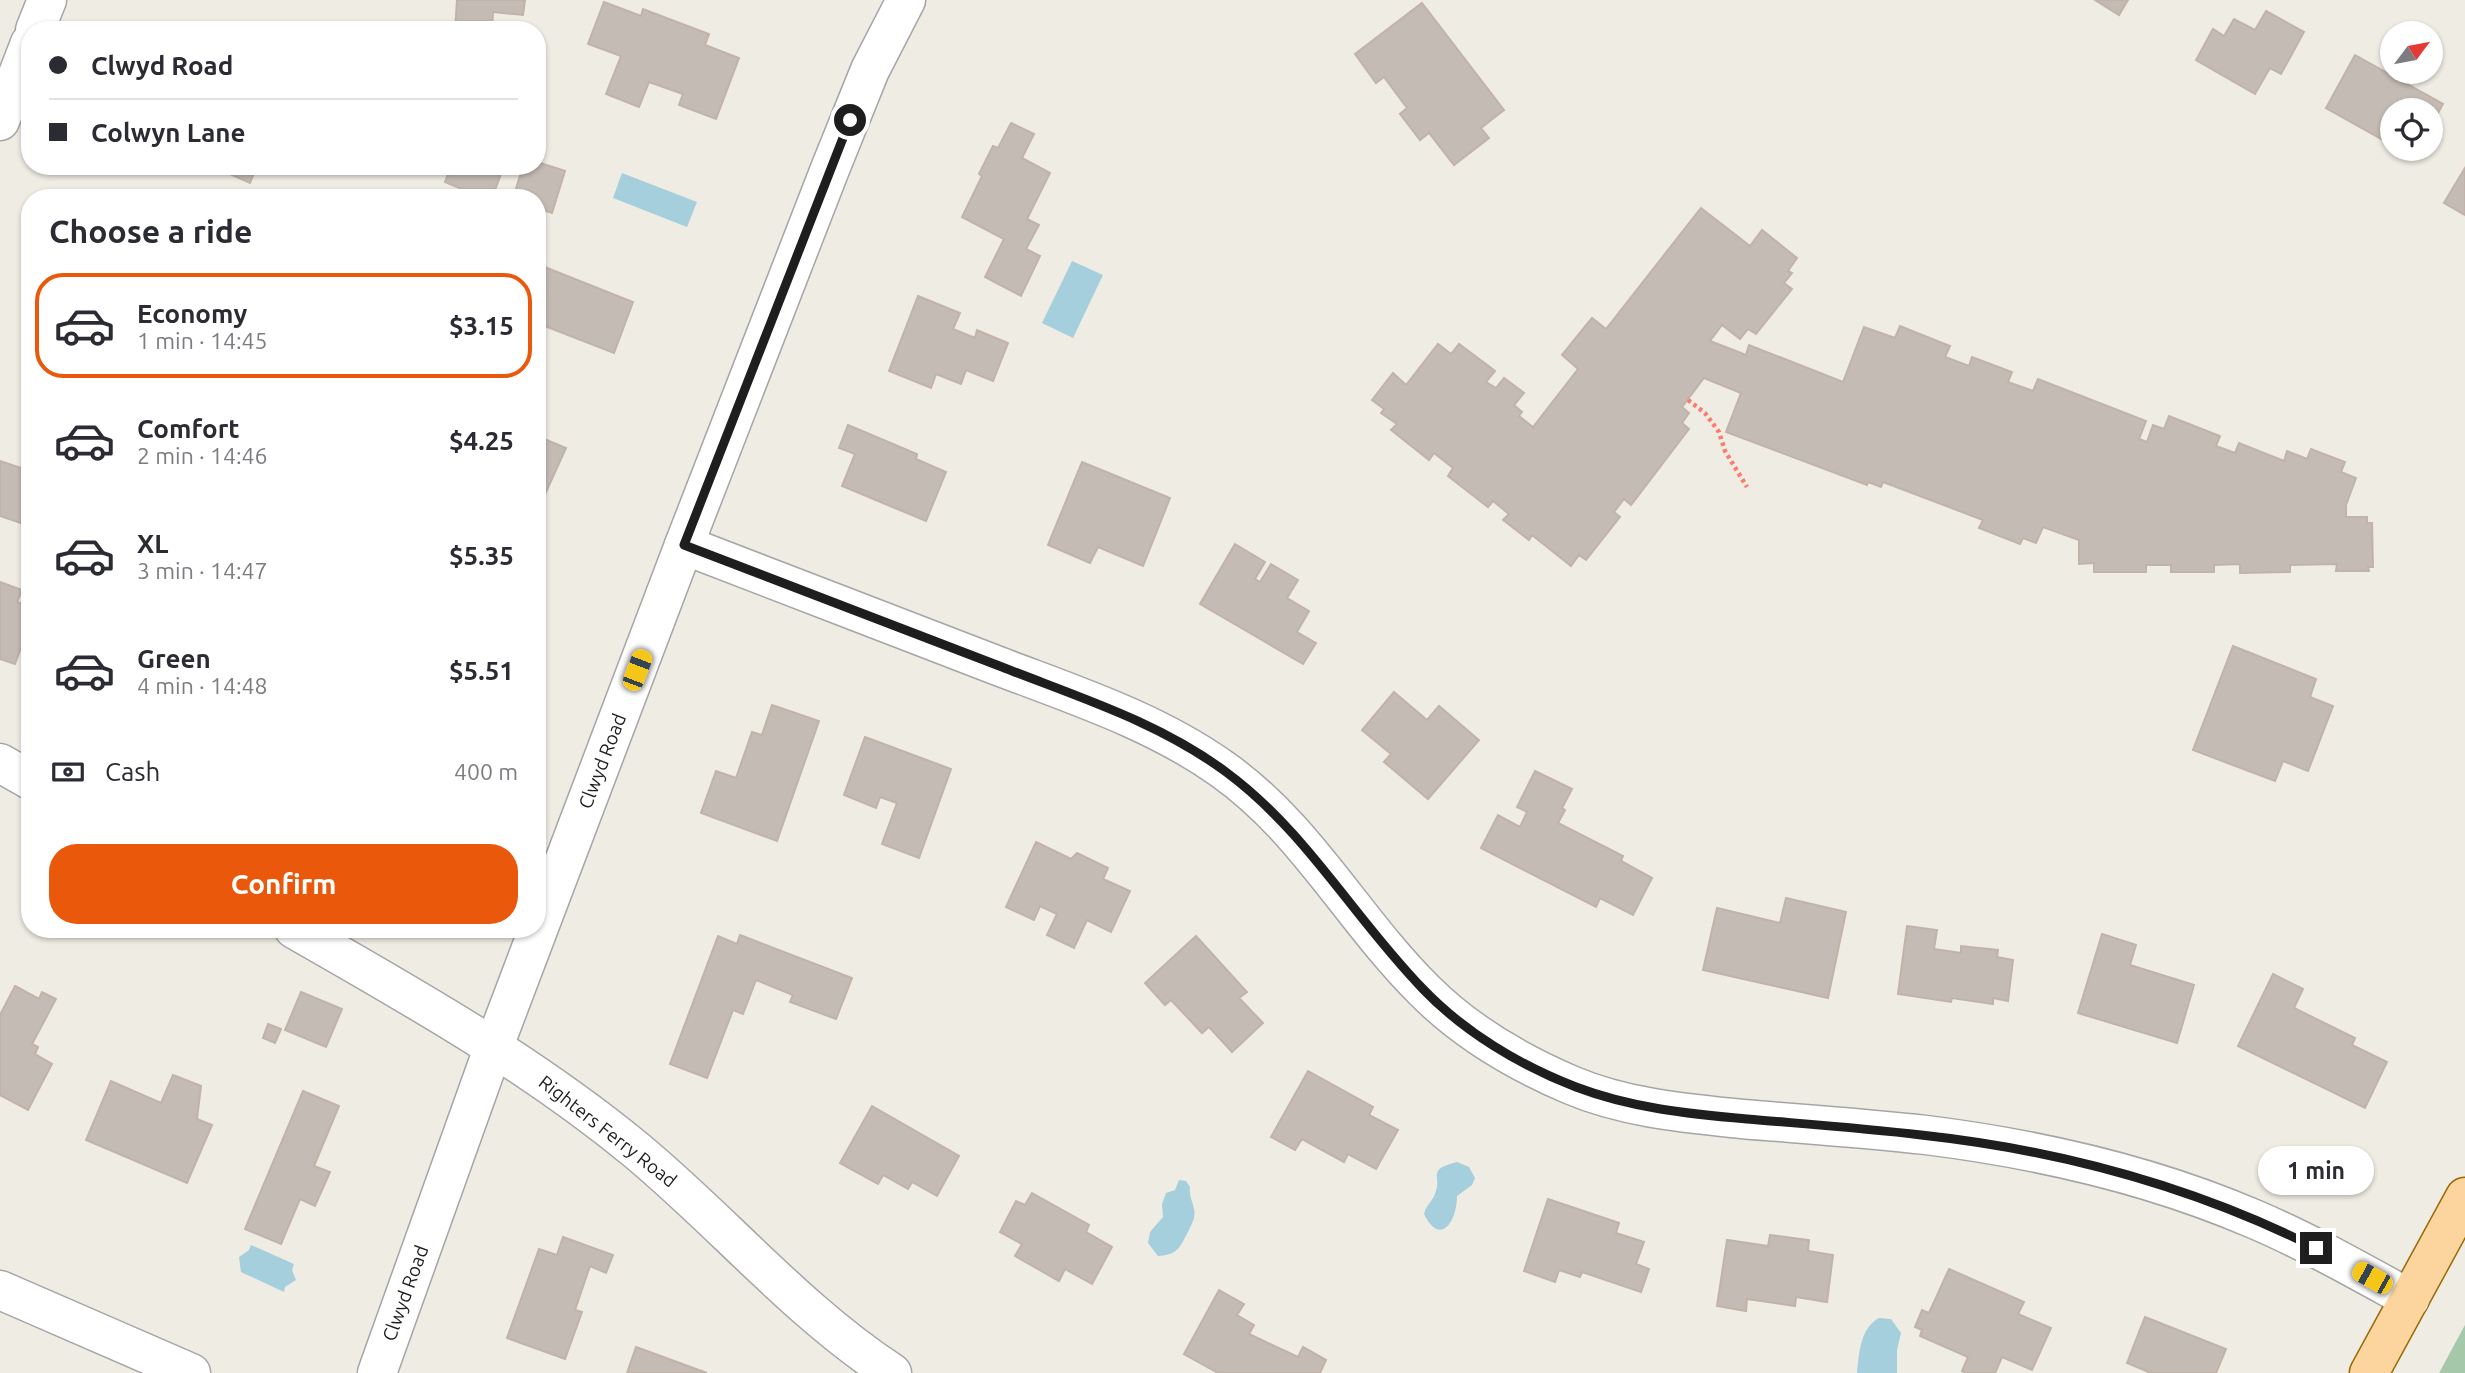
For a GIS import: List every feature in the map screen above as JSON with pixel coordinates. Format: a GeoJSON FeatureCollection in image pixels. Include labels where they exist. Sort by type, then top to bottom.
{"type":"FeatureCollection","features":[{"type":"Feature","properties":{"kind":"main road"},"geometry":{"type":"LineString","coordinates":[[2369,1373],[2465,1197]]}},
{"type":"Feature","properties":{"kind":"street"},"geometry":{"type":"LineString","coordinates":[[25,0],[31,21]]}},
{"type":"Feature","properties":{"kind":"street"},"geometry":{"type":"LineString","coordinates":[[38,21],[47,0]]}},
{"type":"Feature","properties":{"kind":"street","name":"Clwyd Road"},"geometry":{"type":"LineString","coordinates":[[546,909],[830,169],[870,70],[906,0]]}},
{"type":"Feature","properties":{"kind":"street"},"geometry":{"type":"LineString","coordinates":[[0,121],[21,66]]}},
{"type":"Feature","properties":{"kind":"street"},"geometry":{"type":"LineString","coordinates":[[684,545],[1123,714],[1193,750],[1223,770],[1285,823],[1423,990],[1497,1048],[1577,1088],[1658,1110],[1921,1135],[2029,1150],[2087,1163],[2202,1198],[2252,1218],[2335,1258],[2410,1299]]}},
{"type":"Feature","properties":{"kind":"street"},"geometry":{"type":"LineString","coordinates":[[0,763],[21,775]]}},
{"type":"Feature","properties":{"kind":"street","name":"Righters Ferry Road"},"geometry":{"type":"LineString","coordinates":[[309,938],[494,1046],[590,1113],[701,1206],[839,1336],[892,1373]]}},
{"type":"Feature","properties":{"kind":"street","name":"Clwyd Road"},"geometry":{"type":"LineString","coordinates":[[377,1373],[535,938]]}},
{"type":"Feature","properties":{"kind":"street"},"geometry":{"type":"LineString","coordinates":[[0,1290],[191,1373]]}},
{"type":"Feature","properties":{"kind":"path"},"geometry":{"type":"LineString","coordinates":[[1688,400],[1705,413],[1719,432],[1725,451],[1748,487]]}},
{"type":"Feature","properties":{"kind":"green space"},"geometry":{"type":"Polygon","coordinates":[[[2465,1325],[2465,1373],[2439,1373],[2465,1325]]]}},
{"type":"Feature","properties":{"kind":"water"},"geometry":{"type":"Polygon","coordinates":[[[622,173],[697,202],[687,227],[613,198],[622,173]]]}},
{"type":"Feature","properties":{"kind":"water"},"geometry":{"type":"Polygon","coordinates":[[[1072,261],[1103,275],[1073,338],[1042,323],[1072,261]]]}},
{"type":"Feature","properties":{"kind":"water"},"geometry":{"type":"Polygon","coordinates":[[[1457,1162],[1469,1167],[1475,1178],[1472,1185],[1457,1196],[1454,1214],[1447,1227],[1436,1229],[1424,1214],[1435,1194],[1438,1171],[1457,1162]]]}},
{"type":"Feature","properties":{"kind":"water"},"geometry":{"type":"Polygon","coordinates":[[[1179,1180],[1186,1181],[1190,1187],[1194,1217],[1178,1249],[1158,1256],[1148,1243],[1150,1232],[1163,1217],[1162,1204],[1166,1193],[1175,1190],[1179,1180]]]}},
{"type":"Feature","properties":{"kind":"water"},"geometry":{"type":"Polygon","coordinates":[[[251,1245],[294,1264],[292,1270],[296,1280],[285,1287],[284,1292],[241,1272],[239,1257],[249,1250],[251,1245]]]}},
{"type":"Feature","properties":{"kind":"water"},"geometry":{"type":"Polygon","coordinates":[[[1879,1318],[1891,1319],[1901,1333],[1897,1350],[1897,1373],[1857,1373],[1864,1335],[1879,1318]]]}},
{"type":"Feature","properties":{"kind":"building"},"geometry":{"type":"Polygon","coordinates":[[[457,0],[525,0],[523,15],[493,12],[492,21],[456,21],[457,0]]]}},
{"type":"Feature","properties":{"kind":"building"},"geometry":{"type":"Polygon","coordinates":[[[2095,0],[2128,0],[2119,15],[2095,0]]]}},
{"type":"Feature","properties":{"kind":"building"},"geometry":{"type":"Polygon","coordinates":[[[604,2],[641,16],[643,9],[709,34],[705,45],[739,58],[716,119],[679,105],[683,94],[649,82],[639,107],[606,94],[621,56],[588,44],[604,2]]]}},
{"type":"Feature","properties":{"kind":"building"},"geometry":{"type":"Polygon","coordinates":[[[1422,3],[1504,110],[1481,128],[1489,138],[1454,165],[1429,133],[1420,140],[1400,114],[1407,108],[1384,77],[1376,83],[1355,54],[1422,3]]]}},
{"type":"Feature","properties":{"kind":"building"},"geometry":{"type":"Polygon","coordinates":[[[2266,11],[2304,32],[2281,74],[2270,68],[2255,94],[2196,60],[2213,29],[2224,36],[2234,19],[2255,30],[2266,11]]]}},
{"type":"Feature","properties":{"kind":"building"},"geometry":{"type":"Polygon","coordinates":[[[2355,55],[2380,69],[2380,84],[2407,84],[2432,98],[2380,98],[2380,138],[2326,108],[2355,55]]]}},
{"type":"Feature","properties":{"kind":"building"},"geometry":{"type":"Polygon","coordinates":[[[1011,123],[1034,134],[1022,158],[1050,173],[1027,219],[1039,225],[1026,249],[1040,256],[1021,296],[985,277],[1004,239],[962,217],[993,146],[998,148],[1011,123]]]}},
{"type":"Feature","properties":{"kind":"building"},"geometry":{"type":"Polygon","coordinates":[[[546,165],[565,171],[552,213],[546,211],[546,189],[516,189],[520,175],[546,175],[546,165]]]}},
{"type":"Feature","properties":{"kind":"building"},"geometry":{"type":"Polygon","coordinates":[[[2465,168],[2465,215],[2444,203],[2465,168]]]}},
{"type":"Feature","properties":{"kind":"building"},"geometry":{"type":"Polygon","coordinates":[[[232,175],[253,175],[250,183],[232,175]]]}},
{"type":"Feature","properties":{"kind":"building"},"geometry":{"type":"Polygon","coordinates":[[[448,175],[501,175],[495,189],[462,189],[445,182],[448,175]]]}},
{"type":"Feature","properties":{"kind":"building"},"geometry":{"type":"Polygon","coordinates":[[[1701,208],[1750,246],[1762,230],[1797,258],[1788,271],[1792,273],[1784,283],[1792,289],[1756,334],[1748,329],[1740,339],[1722,325],[1710,341],[1746,355],[1749,345],[1843,382],[1864,327],[1895,338],[1900,326],[1950,346],[1945,357],[1969,366],[1972,357],[2012,372],[2008,382],[2033,391],[2038,379],[2146,421],[2139,439],[2147,442],[2153,425],[2164,429],[2169,416],[2220,436],[2216,446],[2235,453],[2239,443],[2284,461],[2287,451],[2307,459],[2311,449],[2345,462],[2341,472],[2356,478],[2346,505],[2346,517],[2367,517],[2367,523],[2372,523],[2373,567],[2368,567],[2369,571],[2336,571],[2337,564],[2290,565],[2290,572],[2240,573],[2240,564],[2214,565],[2214,572],[2171,572],[2171,565],[2146,565],[2146,572],[2094,572],[2094,563],[2079,564],[2079,540],[2043,527],[2036,543],[2023,538],[2020,544],[1979,528],[1983,520],[1883,482],[1881,487],[1868,482],[1867,485],[1726,432],[1741,393],[1704,378],[1682,407],[1689,413],[1682,423],[1689,429],[1631,505],[1624,499],[1614,512],[1620,517],[1586,560],[1579,555],[1571,566],[1532,535],[1529,540],[1503,520],[1509,514],[1493,501],[1488,507],[1448,476],[1453,468],[1434,453],[1429,460],[1391,430],[1397,424],[1381,413],[1384,409],[1372,400],[1393,373],[1406,385],[1438,344],[1451,354],[1459,344],[1495,371],[1486,382],[1496,388],[1504,378],[1524,393],[1514,405],[1522,412],[1519,416],[1533,427],[1578,369],[1562,355],[1592,318],[1606,329],[1701,208]]]}},
{"type":"Feature","properties":{"kind":"building"},"geometry":{"type":"Polygon","coordinates":[[[546,268],[633,302],[614,353],[546,327],[546,268]]]}},
{"type":"Feature","properties":{"kind":"building"},"geometry":{"type":"Polygon","coordinates":[[[918,296],[960,313],[953,329],[975,338],[977,330],[1008,343],[993,381],[966,370],[961,384],[936,374],[931,388],[889,371],[918,296]]]}},
{"type":"Feature","properties":{"kind":"building"},"geometry":{"type":"Polygon","coordinates":[[[848,425],[917,454],[916,459],[946,472],[926,521],[842,486],[855,454],[839,448],[848,425]]]}},
{"type":"Feature","properties":{"kind":"building"},"geometry":{"type":"Polygon","coordinates":[[[546,440],[566,448],[546,492],[546,440]]]}},
{"type":"Feature","properties":{"kind":"building"},"geometry":{"type":"Polygon","coordinates":[[[0,461],[21,468],[21,523],[0,516],[0,461]]]}},
{"type":"Feature","properties":{"kind":"building"},"geometry":{"type":"Polygon","coordinates":[[[1082,462],[1170,498],[1143,566],[1098,547],[1090,563],[1048,545],[1082,462]]]}},
{"type":"Feature","properties":{"kind":"building"},"geometry":{"type":"Polygon","coordinates":[[[1235,544],[1265,562],[1255,579],[1260,582],[1271,564],[1298,580],[1287,598],[1309,611],[1297,632],[1316,643],[1303,664],[1200,604],[1235,544]]]}},
{"type":"Feature","properties":{"kind":"building"},"geometry":{"type":"Polygon","coordinates":[[[0,582],[21,590],[17,602],[21,604],[21,648],[15,664],[0,659],[0,582]]]}},
{"type":"Feature","properties":{"kind":"building"},"geometry":{"type":"Polygon","coordinates":[[[2233,646],[2316,679],[2310,697],[2333,706],[2308,771],[2283,761],[2275,781],[2193,750],[2233,646]]]}},
{"type":"Feature","properties":{"kind":"building"},"geometry":{"type":"Polygon","coordinates":[[[1394,692],[1427,720],[1439,706],[1479,740],[1428,799],[1384,762],[1391,754],[1362,730],[1394,692]]]}},
{"type":"Feature","properties":{"kind":"building"},"geometry":{"type":"Polygon","coordinates":[[[772,705],[819,721],[777,841],[701,813],[716,771],[736,778],[752,732],[762,735],[772,705]]]}},
{"type":"Feature","properties":{"kind":"building"},"geometry":{"type":"Polygon","coordinates":[[[865,737],[951,769],[919,858],[882,844],[897,803],[880,797],[876,808],[844,795],[865,737]]]}},
{"type":"Feature","properties":{"kind":"building"},"geometry":{"type":"Polygon","coordinates":[[[1535,771],[1572,789],[1558,823],[1623,856],[1621,861],[1652,878],[1633,915],[1600,898],[1596,907],[1481,848],[1498,815],[1520,827],[1527,812],[1517,807],[1535,771]]]}},
{"type":"Feature","properties":{"kind":"building"},"geometry":{"type":"Polygon","coordinates":[[[1036,842],[1071,859],[1077,853],[1108,868],[1103,879],[1130,891],[1111,932],[1087,920],[1074,948],[1047,935],[1057,914],[1040,906],[1034,920],[1006,907],[1036,842]]]}},
{"type":"Feature","properties":{"kind":"building"},"geometry":{"type":"Polygon","coordinates":[[[1786,898],[1846,912],[1828,998],[1703,970],[1717,908],[1780,923],[1786,898]]]}},
{"type":"Feature","properties":{"kind":"building"},"geometry":{"type":"Polygon","coordinates":[[[1907,926],[1937,930],[1934,949],[1961,953],[1961,946],[1998,950],[1997,957],[2013,960],[2008,1001],[1993,998],[1993,1004],[1952,998],[1951,1002],[1898,994],[1907,926]]]}},
{"type":"Feature","properties":{"kind":"building"},"geometry":{"type":"Polygon","coordinates":[[[2102,934],[2136,945],[2130,965],[2194,985],[2177,1043],[2078,1013],[2102,934]]]}},
{"type":"Feature","properties":{"kind":"building"},"geometry":{"type":"Polygon","coordinates":[[[740,935],[852,978],[836,1019],[790,1002],[793,995],[756,980],[743,1014],[733,1010],[707,1078],[670,1064],[718,936],[737,944],[740,935]]]}},
{"type":"Feature","properties":{"kind":"building"},"geometry":{"type":"Polygon","coordinates":[[[1196,936],[1247,992],[1239,998],[1263,1023],[1232,1052],[1209,1027],[1202,1033],[1171,1000],[1165,1005],[1145,983],[1196,936]]]}},
{"type":"Feature","properties":{"kind":"building"},"geometry":{"type":"Polygon","coordinates":[[[2273,974],[2303,989],[2294,1008],[2355,1038],[2352,1045],[2387,1062],[2365,1108],[2238,1046],[2273,974]]]}},
{"type":"Feature","properties":{"kind":"building"},"geometry":{"type":"Polygon","coordinates":[[[15,986],[39,999],[42,992],[56,999],[32,1044],[38,1047],[35,1054],[52,1064],[28,1110],[0,1095],[0,1015],[15,986]]]}},
{"type":"Feature","properties":{"kind":"building"},"geometry":{"type":"Polygon","coordinates":[[[301,992],[342,1009],[326,1047],[285,1030],[301,992]]]}},
{"type":"Feature","properties":{"kind":"building"},"geometry":{"type":"Polygon","coordinates":[[[268,1024],[281,1029],[275,1043],[263,1038],[268,1024]]]}},
{"type":"Feature","properties":{"kind":"building"},"geometry":{"type":"Polygon","coordinates":[[[1308,1071],[1373,1107],[1369,1115],[1398,1130],[1376,1169],[1348,1154],[1344,1162],[1302,1139],[1295,1150],[1271,1137],[1308,1071]]]}},
{"type":"Feature","properties":{"kind":"building"},"geometry":{"type":"Polygon","coordinates":[[[173,1075],[201,1086],[197,1119],[212,1125],[187,1183],[86,1140],[111,1081],[161,1103],[173,1075]]]}},
{"type":"Feature","properties":{"kind":"building"},"geometry":{"type":"Polygon","coordinates":[[[303,1091],[339,1106],[314,1166],[330,1172],[315,1206],[300,1199],[281,1244],[245,1229],[303,1091]]]}},
{"type":"Feature","properties":{"kind":"building"},"geometry":{"type":"Polygon","coordinates":[[[872,1106],[959,1156],[937,1196],[912,1182],[908,1189],[883,1175],[878,1184],[840,1163],[872,1106]]]}},
{"type":"Feature","properties":{"kind":"building"},"geometry":{"type":"Polygon","coordinates":[[[1032,1193],[1089,1225],[1086,1232],[1112,1247],[1092,1284],[1065,1269],[1059,1281],[1015,1256],[1022,1244],[1000,1232],[1016,1201],[1025,1205],[1032,1193]]]}},
{"type":"Feature","properties":{"kind":"building"},"geometry":{"type":"Polygon","coordinates":[[[1548,1199],[1619,1223],[1616,1233],[1644,1242],[1636,1264],[1649,1269],[1641,1292],[1582,1272],[1580,1277],[1559,1270],[1555,1282],[1524,1271],[1548,1199]]]}},
{"type":"Feature","properties":{"kind":"building"},"geometry":{"type":"Polygon","coordinates":[[[1770,1235],[1809,1240],[1808,1251],[1833,1255],[1827,1302],[1796,1297],[1795,1306],[1747,1299],[1746,1311],[1717,1306],[1727,1240],[1768,1246],[1770,1235]]]}},
{"type":"Feature","properties":{"kind":"building"},"geometry":{"type":"Polygon","coordinates":[[[563,1237],[613,1255],[606,1273],[590,1266],[575,1310],[582,1312],[565,1359],[507,1338],[539,1249],[557,1255],[563,1237]]]}},
{"type":"Feature","properties":{"kind":"building"},"geometry":{"type":"Polygon","coordinates":[[[1949,1269],[2024,1302],[2018,1314],[2051,1328],[2032,1370],[2002,1357],[1995,1373],[1966,1373],[1962,1371],[1968,1357],[1920,1336],[1922,1330],[1915,1327],[1922,1310],[1929,1313],[1949,1269]]]}},
{"type":"Feature","properties":{"kind":"building"},"geometry":{"type":"Polygon","coordinates":[[[1219,1290],[1244,1304],[1237,1315],[1254,1325],[1249,1334],[1298,1357],[1303,1347],[1326,1360],[1320,1373],[1218,1373],[1184,1354],[1219,1290]]]}},
{"type":"Feature","properties":{"kind":"building"},"geometry":{"type":"Polygon","coordinates":[[[2145,1317],[2226,1349],[2216,1373],[2151,1373],[2127,1363],[2145,1317]]]}},
{"type":"Feature","properties":{"kind":"building"},"geometry":{"type":"Polygon","coordinates":[[[636,1347],[707,1373],[627,1373],[636,1347]]]}},
{"type":"Feature","properties":{"kind":"route"},"geometry":{"type":"LineString","coordinates":[[850,120],[684,545],[1123,714],[1193,750],[1257,796],[1285,823],[1423,990],[1497,1048],[1577,1088],[1658,1110],[1921,1135],[2029,1150],[2087,1163],[2202,1198],[2316,1248]]}}]}
